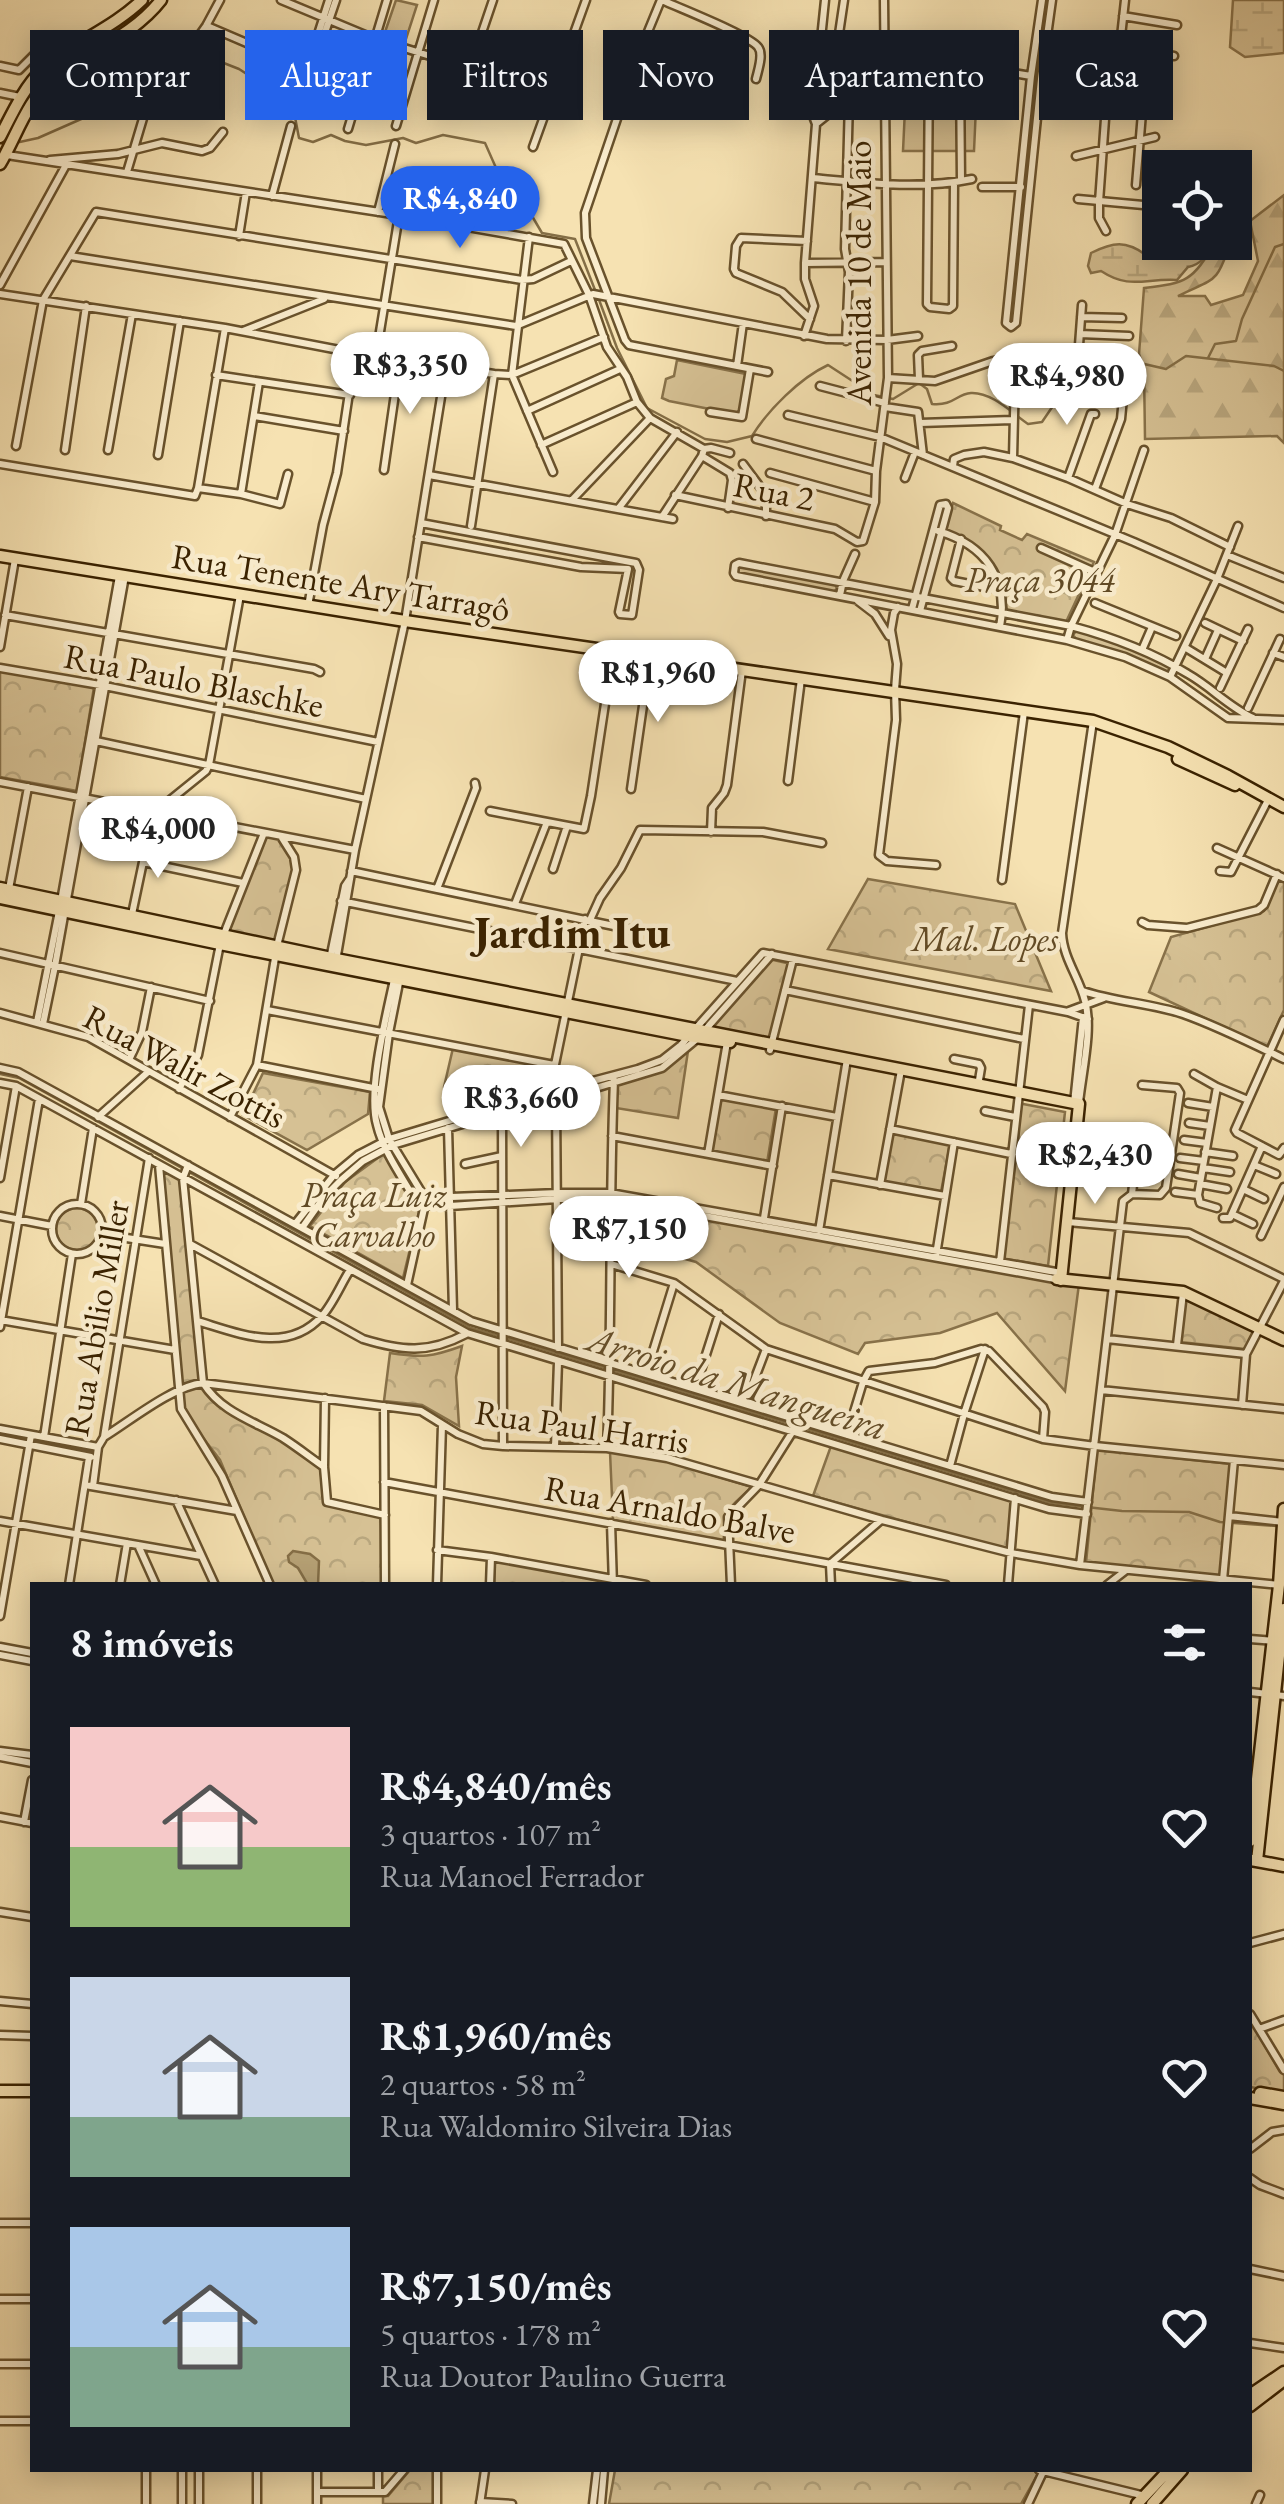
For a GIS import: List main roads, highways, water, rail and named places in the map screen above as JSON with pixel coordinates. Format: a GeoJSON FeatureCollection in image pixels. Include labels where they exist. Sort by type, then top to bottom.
{"type":"FeatureCollection","features":[{"type":"Feature","properties":{"kind":"main road"},"geometry":{"type":"LineString","coordinates":[[0,137],[40,73],[142,0]]}},
{"type":"Feature","properties":{"kind":"main road"},"geometry":{"type":"LineString","coordinates":[[4,156],[30,104],[53,79],[109,50],[161,0]]}},
{"type":"Feature","properties":{"kind":"main road","name":"Rua Tenente Ary Tarragô"},"geometry":{"type":"LineString","coordinates":[[0,556],[405,622],[1093,721],[1178,752],[1284,806]]}},
{"type":"Feature","properties":{"kind":"main road"},"geometry":{"type":"LineString","coordinates":[[4,894],[1076,1107]]}},
{"type":"Feature","properties":{"kind":"main road"},"geometry":{"type":"LineString","coordinates":[[900,1073],[1018,1096]]}},
{"type":"Feature","properties":{"kind":"main road"},"geometry":{"type":"LineString","coordinates":[[1058,1276],[1067,1222],[1076,1107]]}},
{"type":"Feature","properties":{"kind":"main road"},"geometry":{"type":"LineString","coordinates":[[1058,1276],[1076,1107]]}},
{"type":"Feature","properties":{"kind":"main road"},"geometry":{"type":"LineString","coordinates":[[1058,1276],[1082,1283],[1183,1292],[1284,1340]]}},
{"type":"Feature","properties":{"kind":"main road"},"geometry":{"type":"LineString","coordinates":[[1284,1509],[1275,1695],[1255,1807],[1252,1863],[1284,1866]]}},
{"type":"Feature","properties":{"kind":"main road"},"geometry":{"type":"LineString","coordinates":[[1276,1641],[1284,1609]]}},
{"type":"Feature","properties":{"kind":"main road"},"geometry":{"type":"LineString","coordinates":[[0,2091],[30,2091]]}},
{"type":"Feature","properties":{"kind":"main road"},"geometry":{"type":"LineString","coordinates":[[1252,2094],[1284,2101]]}},
{"type":"Feature","properties":{"kind":"main road"},"geometry":{"type":"LineString","coordinates":[[1252,2395],[1284,2372]]}},
{"type":"Feature","properties":{"kind":"main road"},"geometry":{"type":"LineString","coordinates":[[1252,2404],[1284,2380]]}},
{"type":"Feature","properties":{"kind":"main road"},"geometry":{"type":"LineString","coordinates":[[1147,2501],[1168,2472]]}},
{"type":"Feature","properties":{"kind":"main road"},"geometry":{"type":"LineString","coordinates":[[1147,2501],[1180,2472]]}},
{"type":"Feature","properties":{"kind":"waterway"},"geometry":{"type":"LineString","coordinates":[[225,63],[265,86],[294,112],[299,138],[313,142],[331,135],[366,145],[403,138],[416,143],[443,135],[485,143],[512,204],[532,216],[542,233],[575,239],[595,290]]}},
{"type":"Feature","properties":{"kind":"waterway"},"geometry":{"type":"LineString","coordinates":[[15,143],[38,138],[79,120]]}},
{"type":"Feature","properties":{"kind":"waterway"},"geometry":{"type":"LineString","coordinates":[[1208,358],[1215,344],[1236,341],[1275,247],[1284,244]]}},
{"type":"Feature","properties":{"kind":"waterway"},"geometry":{"type":"LineString","coordinates":[[598,297],[617,348],[647,408],[705,439],[727,442],[752,436],[785,396],[828,365],[874,395],[893,399],[919,383],[927,389],[932,404],[979,394],[1028,424],[1042,422],[1059,397],[1074,384],[1073,369],[1080,354],[1092,352],[1166,369],[1186,356],[1274,366],[1284,371]]}},
{"type":"Feature","properties":{"kind":"waterway","name":"Arroio da Mangueira"},"geometry":{"type":"LineString","coordinates":[[0,1074],[19,1078],[471,1328],[499,1336]]}},
{"type":"Feature","properties":{"kind":"waterway","name":"Arroio da Mangueira"},"geometry":{"type":"LineString","coordinates":[[506,1338],[1051,1503],[1122,1511],[1189,1512],[1220,1522],[1277,1526]]}},
{"type":"Feature","properties":{"kind":"district","name":"Jardim Itu"},"geometry":{"type":"Point","coordinates":[572,932]}},
{"type":"Feature","properties":{"kind":"park label","name":"Praça 3044"},"geometry":{"type":"Point","coordinates":[1040,579]}},
{"type":"Feature","properties":{"kind":"park label","name":"Mal. Lopes"},"geometry":{"type":"Point","coordinates":[985,938]}},
{"type":"Feature","properties":{"kind":"park label","name":"Praça Luiz Carvalho"},"geometry":{"type":"Point","coordinates":[374,1214]}}]}
